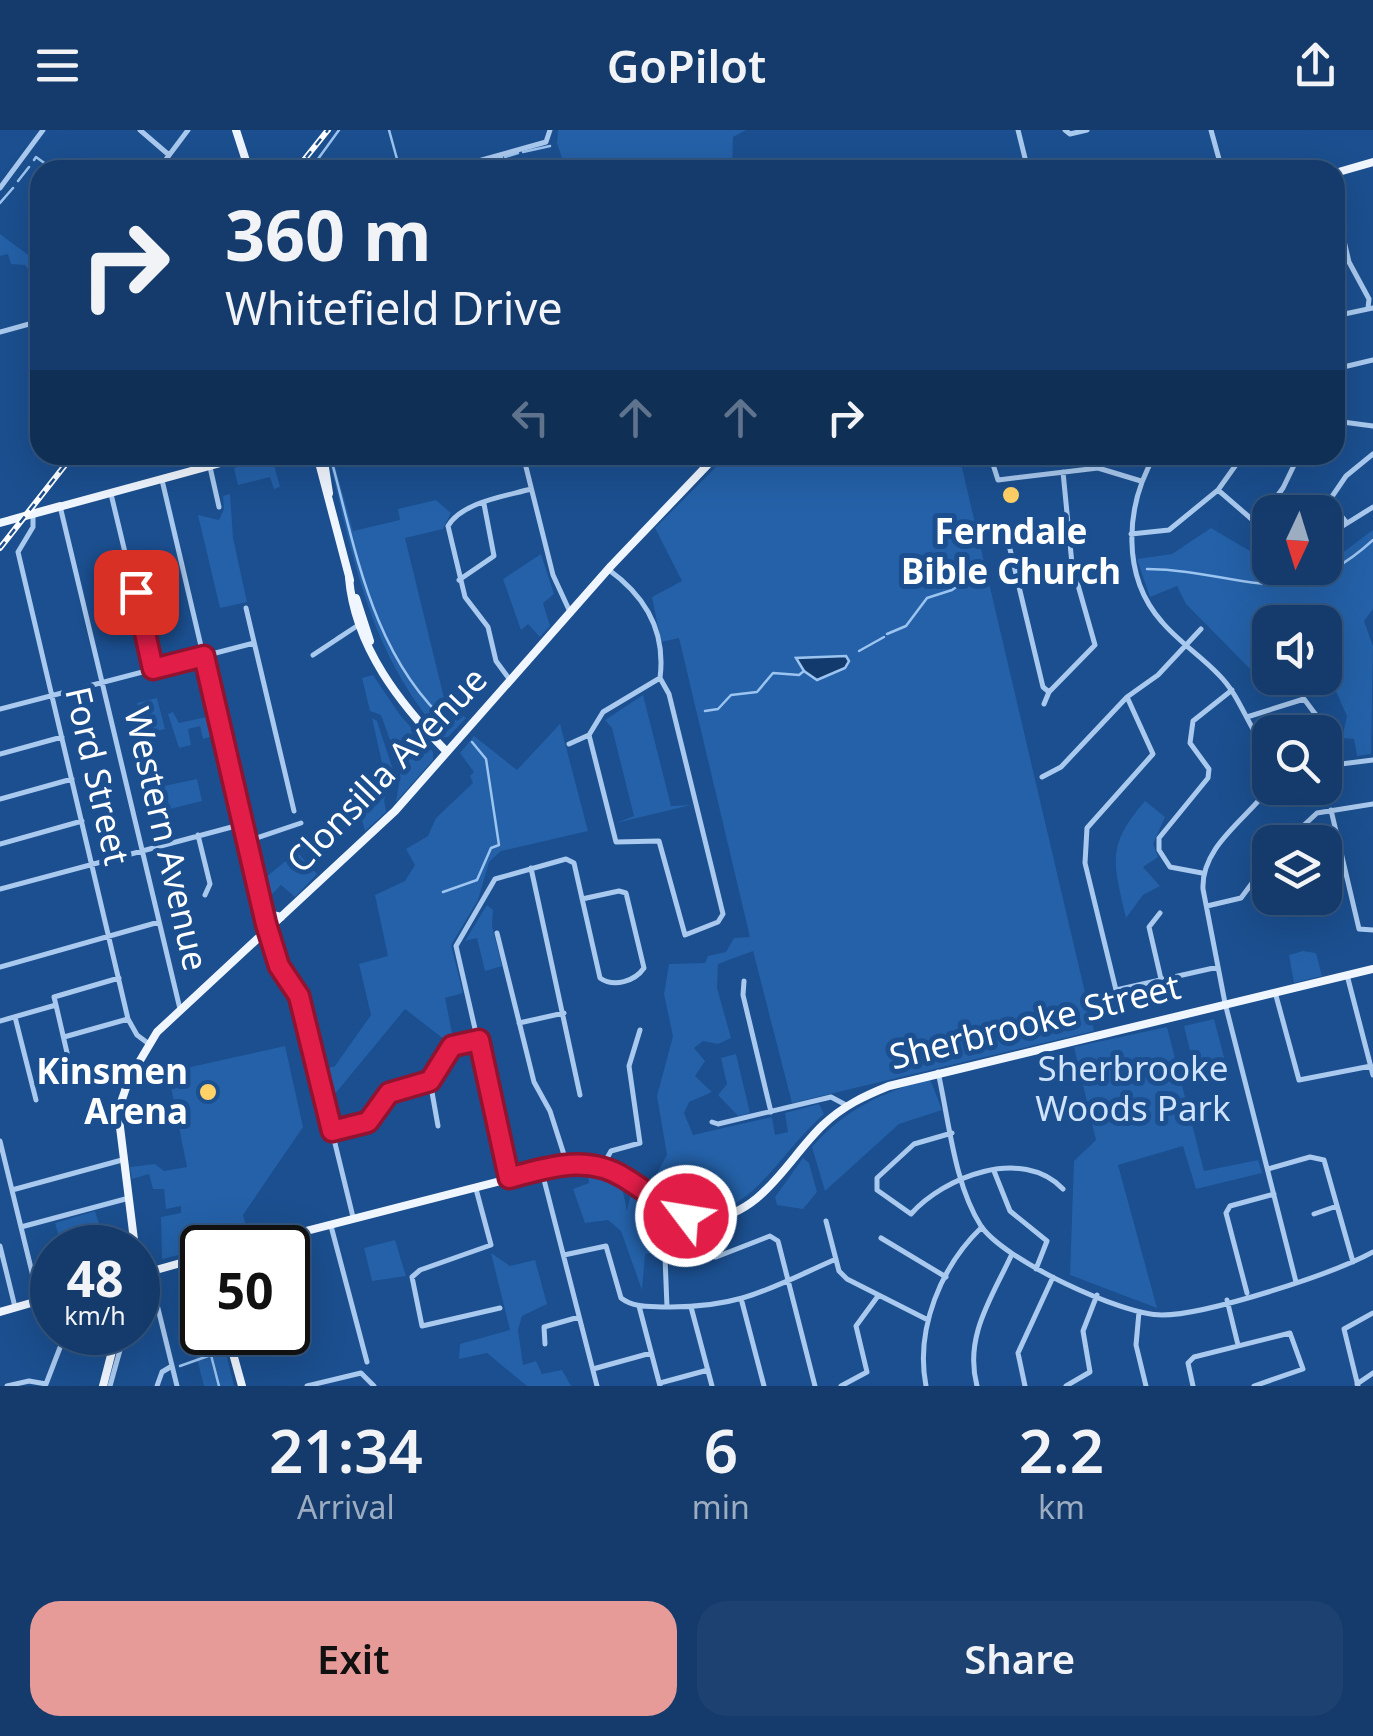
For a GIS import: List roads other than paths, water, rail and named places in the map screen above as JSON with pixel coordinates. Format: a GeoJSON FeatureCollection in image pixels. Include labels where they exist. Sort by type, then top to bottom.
{"type":"FeatureCollection","features":[{"type":"Feature","properties":{"kind":"main road"},"geometry":{"type":"LineString","coordinates":[[239,130],[246,160]]}},
{"type":"Feature","properties":{"kind":"main road"},"geometry":{"type":"LineString","coordinates":[[1345,170],[1373,162]]}},
{"type":"Feature","properties":{"kind":"main road"},"geometry":{"type":"LineString","coordinates":[[5,521],[217,465]]}},
{"type":"Feature","properties":{"kind":"main road"},"geometry":{"type":"LineString","coordinates":[[322,465],[369,646],[396,692],[448,752]]}},
{"type":"Feature","properties":{"kind":"main road","name":"Clonsilla Avenue"},"geometry":{"type":"LineString","coordinates":[[132,1225],[118,1111],[129,1079],[149,1044],[180,1009],[389,817],[707,465]]}},
{"type":"Feature","properties":{"kind":"main road"},"geometry":{"type":"LineString","coordinates":[[5,521],[55,504],[60,506]]}},
{"type":"Feature","properties":{"kind":"main road"},"geometry":{"type":"LineString","coordinates":[[433,736],[446,742],[458,740]]}},
{"type":"Feature","properties":{"kind":"main road"},"geometry":{"type":"LineString","coordinates":[[433,736],[439,761]]}},
{"type":"Feature","properties":{"kind":"main road"},"geometry":{"type":"LineString","coordinates":[[264,913],[282,917]]}},
{"type":"Feature","properties":{"kind":"main road","name":"Sherbrooke Street"},"geometry":{"type":"LineString","coordinates":[[310,1229],[567,1164],[602,1167],[686,1216],[706,1219],[726,1214],[764,1192],[809,1139],[846,1105],[889,1086],[938,1071],[1373,969]]}},
{"type":"Feature","properties":{"kind":"main road"},"geometry":{"type":"LineString","coordinates":[[0,1312],[30,1303]]}},
{"type":"Feature","properties":{"kind":"main road"},"geometry":{"type":"LineString","coordinates":[[107,1386],[113,1355]]}},
{"type":"Feature","properties":{"kind":"main road"},"geometry":{"type":"LineString","coordinates":[[233,1355],[242,1386]]}},
{"type":"Feature","properties":{"kind":"street"},"geometry":{"type":"LineString","coordinates":[[0,188],[43,130]]}},
{"type":"Feature","properties":{"kind":"street"},"geometry":{"type":"LineString","coordinates":[[140,130],[169,156]]}},
{"type":"Feature","properties":{"kind":"street"},"geometry":{"type":"LineString","coordinates":[[166,160],[188,130]]}},
{"type":"Feature","properties":{"kind":"street"},"geometry":{"type":"LineString","coordinates":[[482,160],[546,142],[550,130]]}},
{"type":"Feature","properties":{"kind":"street"},"geometry":{"type":"LineString","coordinates":[[1018,130],[1026,160]]}},
{"type":"Feature","properties":{"kind":"street"},"geometry":{"type":"LineString","coordinates":[[1064,130],[1070,134],[1087,130]]}},
{"type":"Feature","properties":{"kind":"street"},"geometry":{"type":"LineString","coordinates":[[1212,130],[1220,160]]}},
{"type":"Feature","properties":{"kind":"street"},"geometry":{"type":"LineString","coordinates":[[1345,242],[1350,262],[1371,298],[1370,308],[1345,314]]}},
{"type":"Feature","properties":{"kind":"street"},"geometry":{"type":"LineString","coordinates":[[0,332],[30,324]]}},
{"type":"Feature","properties":{"kind":"street"},"geometry":{"type":"LineString","coordinates":[[1345,367],[1373,360]]}},
{"type":"Feature","properties":{"kind":"street"},"geometry":{"type":"LineString","coordinates":[[1345,422],[1373,426]]}},
{"type":"Feature","properties":{"kind":"street"},"geometry":{"type":"LineString","coordinates":[[1347,523],[1329,500],[1346,476],[1373,454]]}},
{"type":"Feature","properties":{"kind":"street"},"geometry":{"type":"LineString","coordinates":[[526,465],[553,575],[570,612]]}},
{"type":"Feature","properties":{"kind":"street"},"geometry":{"type":"LineString","coordinates":[[992,465],[996,480],[1110,469],[1141,481]]}},
{"type":"Feature","properties":{"kind":"street"},"geometry":{"type":"LineString","coordinates":[[1150,465],[1141,481],[1132,534],[1142,589],[1159,620],[1232,690],[1252,724]]}},
{"type":"Feature","properties":{"kind":"street"},"geometry":{"type":"LineString","coordinates":[[1132,534],[1170,530],[1218,490],[1235,465]]}},
{"type":"Feature","properties":{"kind":"street"},"geometry":{"type":"LineString","coordinates":[[1278,495],[1293,465]]}},
{"type":"Feature","properties":{"kind":"street"},"geometry":{"type":"LineString","coordinates":[[210,467],[219,507]]}},
{"type":"Feature","properties":{"kind":"street"},"geometry":{"type":"LineString","coordinates":[[1044,704],[1049,692],[1095,644],[1072,564],[1063,472]]}},
{"type":"Feature","properties":{"kind":"street"},"geometry":{"type":"LineString","coordinates":[[162,480],[268,930],[279,966],[299,996],[352,1217]]}},
{"type":"Feature","properties":{"kind":"street"},"geometry":{"type":"LineString","coordinates":[[510,680],[496,660],[488,627],[464,598],[448,526],[452,518],[532,489]]}},
{"type":"Feature","properties":{"kind":"street"},"geometry":{"type":"LineString","coordinates":[[1218,490],[1252,521]]}},
{"type":"Feature","properties":{"kind":"street"},"geometry":{"type":"LineString","coordinates":[[111,494],[153,669]]}},
{"type":"Feature","properties":{"kind":"street"},"geometry":{"type":"LineString","coordinates":[[459,580],[494,556],[484,504]]}},
{"type":"Feature","properties":{"kind":"street","name":"Western Avenue"},"geometry":{"type":"LineString","coordinates":[[60,506],[180,1009]]}},
{"type":"Feature","properties":{"kind":"street"},"geometry":{"type":"LineString","coordinates":[[1342,526],[1373,506]]}},
{"type":"Feature","properties":{"kind":"street","name":"Ford Street"},"geometry":{"type":"LineString","coordinates":[[33,516],[33,527],[18,552],[128,1020],[137,1035],[149,1044]]}},
{"type":"Feature","properties":{"kind":"street"},"geometry":{"type":"LineString","coordinates":[[1049,692],[1043,687],[1009,545],[1013,539],[1068,530]]}},
{"type":"Feature","properties":{"kind":"street"},"geometry":{"type":"LineString","coordinates":[[589,735],[616,842],[658,841],[685,935],[721,919],[669,694],[660,678],[660,655],[647,603],[609,570]]}},
{"type":"Feature","properties":{"kind":"street"},"geometry":{"type":"LineString","coordinates":[[246,608],[294,812]]}},
{"type":"Feature","properties":{"kind":"street"},"geometry":{"type":"LineString","coordinates":[[312,655],[361,624]]}},
{"type":"Feature","properties":{"kind":"street"},"geometry":{"type":"LineString","coordinates":[[1042,777],[1062,767],[1127,697],[1158,675],[1201,629]]}},
{"type":"Feature","properties":{"kind":"street"},"geometry":{"type":"LineString","coordinates":[[0,709],[254,642]]}},
{"type":"Feature","properties":{"kind":"street"},"geometry":{"type":"LineString","coordinates":[[569,744],[589,735],[604,712],[660,678]]}},
{"type":"Feature","properties":{"kind":"street"},"geometry":{"type":"LineString","coordinates":[[1202,874],[1170,867],[1159,850],[1159,838],[1208,778],[1209,769],[1190,743],[1192,721],[1232,690]]}},
{"type":"Feature","properties":{"kind":"street"},"geometry":{"type":"LineString","coordinates":[[1127,697],[1153,754],[1087,828],[1085,863],[1116,990],[1218,967]]}},
{"type":"Feature","properties":{"kind":"street"},"geometry":{"type":"LineString","coordinates":[[1254,715],[1304,699],[1316,715]]}},
{"type":"Feature","properties":{"kind":"street"},"geometry":{"type":"LineString","coordinates":[[1248,717],[1252,716]]}},
{"type":"Feature","properties":{"kind":"street"},"geometry":{"type":"LineString","coordinates":[[0,754],[62,737]]}},
{"type":"Feature","properties":{"kind":"street"},"geometry":{"type":"LineString","coordinates":[[1342,764],[1373,760]]}},
{"type":"Feature","properties":{"kind":"street"},"geometry":{"type":"LineString","coordinates":[[0,799],[72,779]]}},
{"type":"Feature","properties":{"kind":"street"},"geometry":{"type":"LineString","coordinates":[[1302,825],[1309,818],[1331,810],[1373,804]]}},
{"type":"Feature","properties":{"kind":"street"},"geometry":{"type":"LineString","coordinates":[[1254,805],[1216,848],[1202,874],[1225,1003],[1296,1282]]}},
{"type":"Feature","properties":{"kind":"street"},"geometry":{"type":"LineString","coordinates":[[1331,810],[1358,928],[1373,930]]}},
{"type":"Feature","properties":{"kind":"street"},"geometry":{"type":"LineString","coordinates":[[0,844],[82,822]]}},
{"type":"Feature","properties":{"kind":"street"},"geometry":{"type":"LineString","coordinates":[[248,842],[302,823]]}},
{"type":"Feature","properties":{"kind":"street"},"geometry":{"type":"LineString","coordinates":[[0,889],[243,824]]}},
{"type":"Feature","properties":{"kind":"street"},"geometry":{"type":"LineString","coordinates":[[198,835],[210,884],[204,895]]}},
{"type":"Feature","properties":{"kind":"street"},"geometry":{"type":"LineString","coordinates":[[509,1178],[456,946],[497,877],[566,858],[574,863],[582,899],[600,978],[613,984],[636,977],[644,968],[626,894],[618,890],[582,899]]}},
{"type":"Feature","properties":{"kind":"street"},"geometry":{"type":"LineString","coordinates":[[531,868],[580,1095]]}},
{"type":"Feature","properties":{"kind":"street"},"geometry":{"type":"LineString","coordinates":[[1207,906],[1241,898],[1252,883]]}},
{"type":"Feature","properties":{"kind":"street"},"geometry":{"type":"LineString","coordinates":[[1160,913],[1149,927],[1161,979]]}},
{"type":"Feature","properties":{"kind":"street"},"geometry":{"type":"LineString","coordinates":[[0,967],[159,922]]}},
{"type":"Feature","properties":{"kind":"street"},"geometry":{"type":"LineString","coordinates":[[497,933],[534,1082],[550,1111],[567,1164]]}},
{"type":"Feature","properties":{"kind":"street"},"geometry":{"type":"LineString","coordinates":[[1347,975],[1373,1075]]}},
{"type":"Feature","properties":{"kind":"street"},"geometry":{"type":"LineString","coordinates":[[68,1057],[54,997],[119,978]]}},
{"type":"Feature","properties":{"kind":"street"},"geometry":{"type":"LineString","coordinates":[[744,980],[743,995],[770,1112]]}},
{"type":"Feature","properties":{"kind":"street"},"geometry":{"type":"LineString","coordinates":[[1275,992],[1299,1080],[1371,1066]]}},
{"type":"Feature","properties":{"kind":"street"},"geometry":{"type":"LineString","coordinates":[[0,1022],[56,1006]]}},
{"type":"Feature","properties":{"kind":"street"},"geometry":{"type":"LineString","coordinates":[[519,1023],[564,1013]]}},
{"type":"Feature","properties":{"kind":"street"},"geometry":{"type":"LineString","coordinates":[[15,1017],[36,1100]]}},
{"type":"Feature","properties":{"kind":"street"},"geometry":{"type":"LineString","coordinates":[[64,1038],[128,1020]]}},
{"type":"Feature","properties":{"kind":"street"},"geometry":{"type":"LineString","coordinates":[[602,1167],[611,1151],[640,1143],[629,1066],[640,1030]]}},
{"type":"Feature","properties":{"kind":"street"},"geometry":{"type":"LineString","coordinates":[[438,1126],[430,1081],[447,1050],[479,1040]]}},
{"type":"Feature","properties":{"kind":"street"},"geometry":{"type":"LineString","coordinates":[[938,1071],[963,1178],[982,1227],[1011,1256],[1053,1277],[1139,1312],[1175,1314],[1296,1282],[1373,1252]]}},
{"type":"Feature","properties":{"kind":"street"},"geometry":{"type":"LineString","coordinates":[[332,1131],[368,1122],[389,1093],[430,1081]]}},
{"type":"Feature","properties":{"kind":"street"},"geometry":{"type":"LineString","coordinates":[[712,1122],[831,1097],[846,1105]]}},
{"type":"Feature","properties":{"kind":"street"},"geometry":{"type":"LineString","coordinates":[[952,1133],[914,1144],[874,1185],[911,1214],[938,1186],[1016,1167],[1055,1181],[1062,1189]]}},
{"type":"Feature","properties":{"kind":"street"},"geometry":{"type":"LineString","coordinates":[[0,1141],[30,1262]]}},
{"type":"Feature","properties":{"kind":"street"},"geometry":{"type":"LineString","coordinates":[[1268,1169],[1320,1157],[1326,1164],[1353,1262]]}},
{"type":"Feature","properties":{"kind":"street"},"geometry":{"type":"LineString","coordinates":[[12,1190],[122,1160]]}},
{"type":"Feature","properties":{"kind":"street"},"geometry":{"type":"LineString","coordinates":[[541,1169],[598,1386]]}},
{"type":"Feature","properties":{"kind":"street"},"geometry":{"type":"LineString","coordinates":[[994,1171],[1010,1211],[1047,1241],[1036,1268]]}},
{"type":"Feature","properties":{"kind":"street"},"geometry":{"type":"LineString","coordinates":[[475,1186],[491,1245],[420,1270],[412,1278],[411,1287],[422,1326],[500,1308]]}},
{"type":"Feature","properties":{"kind":"street"},"geometry":{"type":"LineString","coordinates":[[1247,1295],[1226,1212],[1230,1206],[1274,1194]]}},
{"type":"Feature","properties":{"kind":"street"},"geometry":{"type":"LineString","coordinates":[[21,1227],[129,1198]]}},
{"type":"Feature","properties":{"kind":"street"},"geometry":{"type":"LineString","coordinates":[[1314,1214],[1337,1206]]}},
{"type":"Feature","properties":{"kind":"street"},"geometry":{"type":"LineString","coordinates":[[826,1220],[836,1259],[847,1280],[928,1320]]}},
{"type":"Feature","properties":{"kind":"street"},"geometry":{"type":"LineString","coordinates":[[330,1224],[366,1362]]}},
{"type":"Feature","properties":{"kind":"street"},"geometry":{"type":"LineString","coordinates":[[926,1386],[923,1349],[928,1320],[966,1241],[982,1227]]}},
{"type":"Feature","properties":{"kind":"street"},"geometry":{"type":"LineString","coordinates":[[667,1307],[665,1257],[673,1252],[716,1257],[770,1236],[778,1242],[815,1386]]}},
{"type":"Feature","properties":{"kind":"street"},"geometry":{"type":"LineString","coordinates":[[882,1238],[946,1276]]}},
{"type":"Feature","properties":{"kind":"street"},"geometry":{"type":"LineString","coordinates":[[0,1246],[15,1307]]}},
{"type":"Feature","properties":{"kind":"street"},"geometry":{"type":"LineString","coordinates":[[564,1254],[606,1246],[621,1298],[640,1306],[667,1307],[742,1302],[836,1259]]}},
{"type":"Feature","properties":{"kind":"street"},"geometry":{"type":"LineString","coordinates":[[977,1386],[972,1359],[976,1330],[1011,1256]]}},
{"type":"Feature","properties":{"kind":"street"},"geometry":{"type":"LineString","coordinates":[[1025,1386],[1018,1353],[1053,1277]]}},
{"type":"Feature","properties":{"kind":"street"},"geometry":{"type":"LineString","coordinates":[[1066,1386],[1090,1372],[1083,1331],[1097,1295]]}},
{"type":"Feature","properties":{"kind":"street"},"geometry":{"type":"LineString","coordinates":[[842,1386],[866,1372],[856,1326],[878,1296]]}},
{"type":"Feature","properties":{"kind":"street"},"geometry":{"type":"LineString","coordinates":[[1227,1300],[1238,1345]]}},
{"type":"Feature","properties":{"kind":"street"},"geometry":{"type":"LineString","coordinates":[[742,1302],[764,1386]]}},
{"type":"Feature","properties":{"kind":"street"},"geometry":{"type":"LineString","coordinates":[[640,1306],[660,1385],[708,1370]]}},
{"type":"Feature","properties":{"kind":"street"},"geometry":{"type":"LineString","coordinates":[[691,1307],[712,1386]]}},
{"type":"Feature","properties":{"kind":"street"},"geometry":{"type":"LineString","coordinates":[[1139,1312],[1136,1345],[1146,1386]]}},
{"type":"Feature","properties":{"kind":"street"},"geometry":{"type":"LineString","coordinates":[[1373,1313],[1344,1329],[1358,1385],[1373,1373]]}},
{"type":"Feature","properties":{"kind":"street"},"geometry":{"type":"LineString","coordinates":[[545,1344],[544,1327],[580,1317]]}},
{"type":"Feature","properties":{"kind":"street"},"geometry":{"type":"LineString","coordinates":[[160,1322],[177,1386]]}},
{"type":"Feature","properties":{"kind":"street"},"geometry":{"type":"LineString","coordinates":[[1193,1386],[1188,1363],[1194,1357],[1290,1333],[1296,1338],[1303,1369],[1254,1386]]}},
{"type":"Feature","properties":{"kind":"street"},"geometry":{"type":"LineString","coordinates":[[593,1369],[651,1353]]}},
{"type":"Feature","properties":{"kind":"street"},"geometry":{"type":"LineString","coordinates":[[8,1386],[29,1381],[46,1384],[57,1355]]}},
{"type":"Feature","properties":{"kind":"street"},"geometry":{"type":"LineString","coordinates":[[107,1386],[117,1355]]}},
{"type":"Feature","properties":{"kind":"street"},"geometry":{"type":"LineString","coordinates":[[157,1386],[162,1372],[172,1366]]}},
{"type":"Feature","properties":{"kind":"street"},"geometry":{"type":"LineString","coordinates":[[307,1386],[361,1373],[374,1386]]}},
{"type":"Feature","properties":{"kind":"waterway"},"geometry":{"type":"LineString","coordinates":[[317,160],[339,130]]}},
{"type":"Feature","properties":{"kind":"waterway"},"geometry":{"type":"LineString","coordinates":[[389,130],[397,160]]}},
{"type":"Feature","properties":{"kind":"waterway"},"geometry":{"type":"LineString","coordinates":[[523,152],[550,146]]}},
{"type":"Feature","properties":{"kind":"waterway"},"geometry":{"type":"LineString","coordinates":[[505,157],[518,153]]}},
{"type":"Feature","properties":{"kind":"waterway"},"geometry":{"type":"LineString","coordinates":[[34,160],[40,160]]}},
{"type":"Feature","properties":{"kind":"waterway"},"geometry":{"type":"LineString","coordinates":[[18,181],[29,167]]}},
{"type":"Feature","properties":{"kind":"waterway"},"geometry":{"type":"LineString","coordinates":[[0,203],[13,188]]}},
{"type":"Feature","properties":{"kind":"waterway"},"geometry":{"type":"LineString","coordinates":[[333,465],[359,564],[385,634],[402,667],[450,725]]}},
{"type":"Feature","properties":{"kind":"waterway"},"geometry":{"type":"LineString","coordinates":[[1147,569],[1264,584],[1290,583],[1316,577],[1373,540]]}},
{"type":"Feature","properties":{"kind":"waterway"},"geometry":{"type":"LineString","coordinates":[[887,634],[906,626],[927,598],[952,590],[982,568]]}},
{"type":"Feature","properties":{"kind":"waterway"},"geometry":{"type":"LineString","coordinates":[[859,651],[884,637]]}},
{"type":"Feature","properties":{"kind":"waterway"},"geometry":{"type":"LineString","coordinates":[[705,711],[718,709],[731,695],[757,692],[773,673],[799,675],[804,671]]}},
{"type":"Feature","properties":{"kind":"waterway"},"geometry":{"type":"LineString","coordinates":[[443,892],[477,880],[491,848],[499,845],[486,759],[472,742]]}},
{"type":"Feature","properties":{"kind":"waterway"},"geometry":{"type":"LineString","coordinates":[[211,1355],[219,1386]]}},
{"type":"Feature","properties":{"kind":"waterway"},"geometry":{"type":"LineString","coordinates":[[180,1366],[211,1355]]}},
{"type":"Feature","properties":{"kind":"railway"},"geometry":{"type":"LineString","coordinates":[[304,160],[328,130]]}},
{"type":"Feature","properties":{"kind":"railway"},"geometry":{"type":"LineString","coordinates":[[0,548],[65,465]]}},
{"type":"Feature","properties":{"kind":"place","name":"Ferndale Bible Church"},"geometry":{"type":"Point","coordinates":[1011,495]}},
{"type":"Feature","properties":{"kind":"place","name":"Kinsmen Arena"},"geometry":{"type":"Point","coordinates":[208,1092]}},
{"type":"Feature","properties":{"kind":"park label","name":"Sherbrooke Woods Park"},"geometry":{"type":"Point","coordinates":[1133,1089]}}]}
